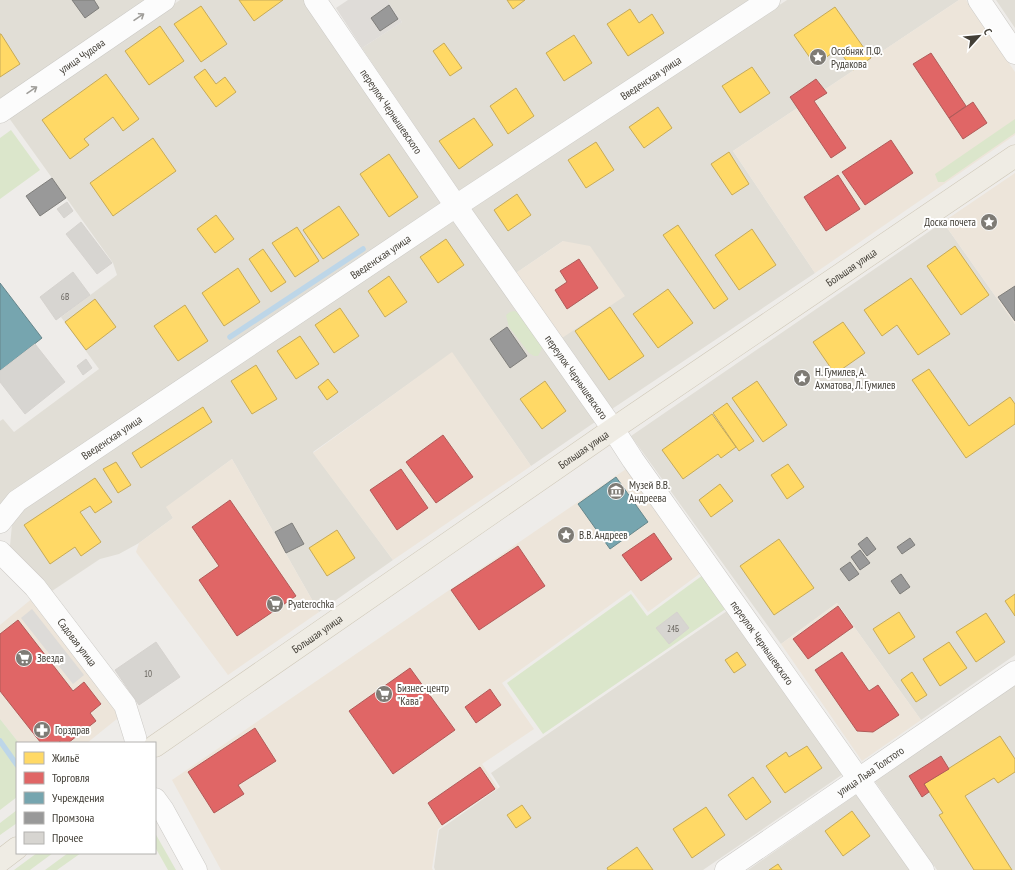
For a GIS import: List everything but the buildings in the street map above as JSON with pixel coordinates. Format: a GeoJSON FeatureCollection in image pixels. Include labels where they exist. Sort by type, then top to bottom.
{"type":"FeatureCollection","features":[{"type":"Feature","properties":{"kind":"main road","name":"Большая улица"},"geometry":{"type":"LineString","coordinates":[[156,745],[613,429],[1015,156]]}},
{"type":"Feature","properties":{"kind":"main road"},"geometry":{"type":"LineString","coordinates":[[0,861],[16,849]]}},
{"type":"Feature","properties":{"kind":"street","name":"улица Чудова"},"geometry":{"type":"LineString","coordinates":[[0,112],[164,0]]}},
{"type":"Feature","properties":{"kind":"street","name":"переулок Чернышевского"},"geometry":{"type":"LineString","coordinates":[[315,0],[633,460],[922,870]]}},
{"type":"Feature","properties":{"kind":"street","name":"Введенская улица"},"geometry":{"type":"LineString","coordinates":[[0,522],[17,501],[456,206],[769,0]]}},
{"type":"Feature","properties":{"kind":"street"},"geometry":{"type":"LineString","coordinates":[[979,0],[1015,53]]}},
{"type":"Feature","properties":{"kind":"street","name":"Садовая улица"},"geometry":{"type":"LineString","coordinates":[[0,552],[35,587],[126,705],[136,742]]}},
{"type":"Feature","properties":{"kind":"street","name":"улица Льва Толстого"},"geometry":{"type":"LineString","coordinates":[[726,870],[1015,672]]}},
{"type":"Feature","properties":{"kind":"street"},"geometry":{"type":"LineString","coordinates":[[156,800],[196,870]]}},
{"type":"Feature","properties":{"kind":"shaded area"},"geometry":{"type":"Polygon","coordinates":[[[0,0],[146,0],[0,100],[0,0]]]}},
{"type":"Feature","properties":{"kind":"shaded area"},"geometry":{"type":"Polygon","coordinates":[[[180,0],[305,0],[443,204],[0,510],[0,421],[3,419],[14,432],[99,369],[61,317],[117,275],[113,263],[9,118],[180,0]]]}},
{"type":"Feature","properties":{"kind":"shaded area"},"geometry":{"type":"Polygon","coordinates":[[[348,0],[387,0],[402,22],[362,48],[336,8],[348,0]]]}},
{"type":"Feature","properties":{"kind":"shaded area"},"geometry":{"type":"Polygon","coordinates":[[[387,0],[749,0],[460,192],[362,48],[402,22],[387,0]]]}},
{"type":"Feature","properties":{"kind":"shaded area"},"geometry":{"type":"Polygon","coordinates":[[[787,0],[959,0],[733,151],[815,273],[612,409],[562,338],[563,241],[516,273],[470,208],[787,0]]]}},
{"type":"Feature","properties":{"kind":"shaded area"},"geometry":{"type":"Polygon","coordinates":[[[959,0],[966,0],[1015,72],[1015,135],[815,273],[733,151],[959,0]]]}},
{"type":"Feature","properties":{"kind":"shaded area"},"geometry":{"type":"Polygon","coordinates":[[[996,0],[1015,0],[1015,28],[996,0]]]}},
{"type":"Feature","properties":{"kind":"shaded area"},"geometry":{"type":"Polygon","coordinates":[[[1015,173],[1015,324],[943,222],[1015,173]]]}},
{"type":"Feature","properties":{"kind":"shaded area"},"geometry":{"type":"Polygon","coordinates":[[[453,218],[595,422],[531,466],[452,353],[313,452],[393,560],[319,612],[232,459],[167,507],[173,518],[139,543],[119,554],[100,559],[52,591],[10,546],[12,525],[28,504],[453,218]]]}},
{"type":"Feature","properties":{"kind":"shaded area"},"geometry":{"type":"Polygon","coordinates":[[[943,222],[1015,324],[1015,655],[921,720],[837,603],[781,644],[631,436],[943,222]]]}},
{"type":"Feature","properties":{"kind":"shaded area"},"geometry":{"type":"Polygon","coordinates":[[[563,241],[590,246],[625,296],[562,338],[516,273],[563,241]]]}},
{"type":"Feature","properties":{"kind":"shaded area"},"geometry":{"type":"Polygon","coordinates":[[[452,352],[531,466],[393,560],[313,453],[452,352]]]}},
{"type":"Feature","properties":{"kind":"shaded area"},"geometry":{"type":"Polygon","coordinates":[[[232,459],[319,612],[228,675],[136,552],[139,543],[173,518],[166,507],[232,459]]]}},
{"type":"Feature","properties":{"kind":"shaded area"},"geometry":{"type":"Polygon","coordinates":[[[629,467],[702,572],[648,612],[631,590],[502,683],[534,729],[482,764],[498,788],[438,829],[432,868],[433,870],[221,870],[172,780],[629,467]]]}},
{"type":"Feature","properties":{"kind":"shaded area"},"geometry":{"type":"Polygon","coordinates":[[[34,597],[123,714],[88,742],[18,742],[0,719],[0,625],[34,597]]]}},
{"type":"Feature","properties":{"kind":"shaded area"},"geometry":{"type":"Polygon","coordinates":[[[837,603],[921,720],[862,761],[781,644],[837,603]]]}},
{"type":"Feature","properties":{"kind":"shaded area"},"geometry":{"type":"Polygon","coordinates":[[[32,609],[84,675],[73,684],[21,618],[32,609]]]}},
{"type":"Feature","properties":{"kind":"shaded area"},"geometry":{"type":"Polygon","coordinates":[[[727,611],[843,774],[703,870],[435,870],[434,867],[439,830],[500,787],[491,773],[727,611]]]}},
{"type":"Feature","properties":{"kind":"shaded area"},"geometry":{"type":"Polygon","coordinates":[[[1015,682],[1015,870],[937,870],[874,780],[1015,682]]]}},
{"type":"Feature","properties":{"kind":"shaded area"},"geometry":{"type":"Polygon","coordinates":[[[857,794],[910,870],[748,870],[857,794]]]}},
{"type":"Feature","properties":{"kind":"green space"},"geometry":{"type":"Polygon","coordinates":[[[1015,119],[1015,133],[944,182],[938,182],[935,174],[1015,119]]]}},
{"type":"Feature","properties":{"kind":"green space"},"geometry":{"type":"Polygon","coordinates":[[[11,130],[40,170],[0,199],[0,138],[11,130]]]}},
{"type":"Feature","properties":{"kind":"green space"},"geometry":{"type":"Polygon","coordinates":[[[514,311],[520,313],[544,345],[538,356],[534,356],[529,353],[509,327],[506,315],[514,311]]]}},
{"type":"Feature","properties":{"kind":"green space"},"geometry":{"type":"Polygon","coordinates":[[[703,575],[727,608],[543,734],[507,683],[631,594],[647,616],[703,575]]]}},
{"type":"Feature","properties":{"kind":"green space"},"geometry":{"type":"Polygon","coordinates":[[[0,719],[18,742],[16,742],[16,798],[0,810],[0,719]]]}},
{"type":"Feature","properties":{"kind":"green space"},"geometry":{"type":"Polygon","coordinates":[[[16,811],[16,824],[0,835],[0,823],[16,811]]]}},
{"type":"Feature","properties":{"kind":"green space"},"geometry":{"type":"Polygon","coordinates":[[[156,835],[176,870],[168,870],[156,849],[156,835]]]}},
{"type":"Feature","properties":{"kind":"green space"},"geometry":{"type":"Polygon","coordinates":[[[36,854],[52,854],[30,870],[14,870],[36,854]]]}},
{"type":"Feature","properties":{"kind":"green space"},"geometry":{"type":"Polygon","coordinates":[[[67,854],[80,854],[57,870],[45,870],[67,854]]]}},
{"type":"Feature","properties":{"kind":"waterway"},"geometry":{"type":"LineString","coordinates":[[230,337],[363,249]]}},
{"type":"Feature","properties":{"kind":"waterway"},"geometry":{"type":"LineString","coordinates":[[0,741],[16,764]]}},
{"type":"Feature","properties":{"kind":"place","name":"Особняк П.Ф. Рудакова"},"geometry":{"type":"Point","coordinates":[818,57]}},
{"type":"Feature","properties":{"kind":"place","name":"Доска почета"},"geometry":{"type":"Point","coordinates":[989,222]}},
{"type":"Feature","properties":{"kind":"place","name":"Н. Гумилев, А. Ахматова, Л. Гумилев"},"geometry":{"type":"Point","coordinates":[802,378]}},
{"type":"Feature","properties":{"kind":"place","name":"Музей В.В. Андреева"},"geometry":{"type":"Point","coordinates":[616,491]}},
{"type":"Feature","properties":{"kind":"place","name":"В.В. Андреев"},"geometry":{"type":"Point","coordinates":[566,535]}},
{"type":"Feature","properties":{"kind":"place","name":"Pyaterochka"},"geometry":{"type":"Point","coordinates":[275,604]}},
{"type":"Feature","properties":{"kind":"place","name":"Звезда"},"geometry":{"type":"Point","coordinates":[24,658]}},
{"type":"Feature","properties":{"kind":"place","name":"Бизнес-центр \"Кава\""},"geometry":{"type":"Point","coordinates":[384,694]}},
{"type":"Feature","properties":{"kind":"place","name":"Горздрав"},"geometry":{"type":"Point","coordinates":[42,730]}}]}
